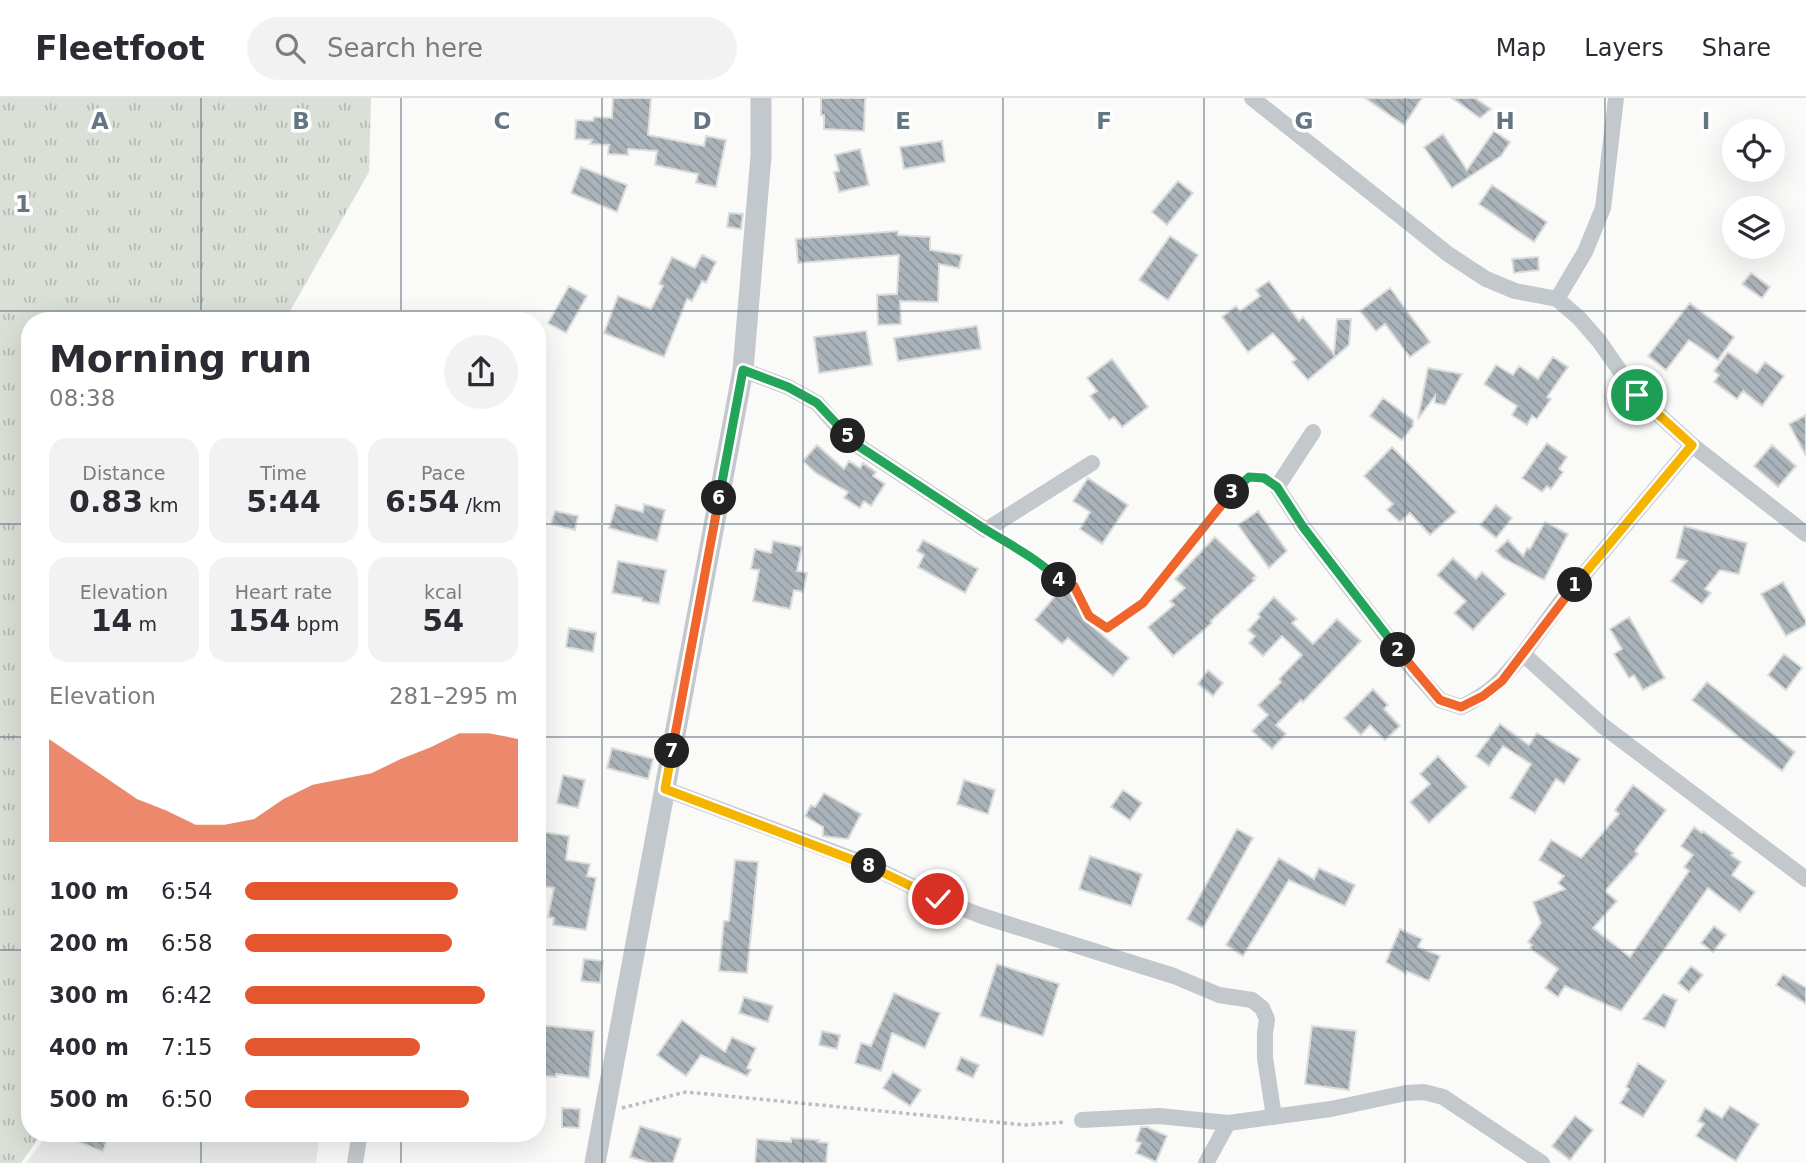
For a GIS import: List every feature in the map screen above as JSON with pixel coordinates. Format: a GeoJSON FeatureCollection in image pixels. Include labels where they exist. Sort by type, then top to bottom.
{"type":"FeatureCollection","features":[{"type":"Feature","properties":{"kind":"street"},"geometry":{"type":"LineString","coordinates":[[595,1163],[743,370],[761,156],[761,98]]}},
{"type":"Feature","properties":{"kind":"street"},"geometry":{"type":"LineString","coordinates":[[1252,98],[1458,260],[1486,279],[1515,291],[1557,299],[1579,318],[1599,341],[1637,395],[1692,445],[1806,534]]}},
{"type":"Feature","properties":{"kind":"street"},"geometry":{"type":"LineString","coordinates":[[1557,299],[1585,252],[1603,208],[1616,98]]}},
{"type":"Feature","properties":{"kind":"street"},"geometry":{"type":"LineString","coordinates":[[743,370],[788,387],[817,403],[860,447],[986,530],[1093,463]]}},
{"type":"Feature","properties":{"kind":"street"},"geometry":{"type":"LineString","coordinates":[[1313,432],[1277,487],[1303,527],[1440,700],[1461,707],[1483,696],[1502,681],[1560,603],[1692,445]]}},
{"type":"Feature","properties":{"kind":"street"},"geometry":{"type":"LineString","coordinates":[[1523,654],[1603,726],[1806,880]]}},
{"type":"Feature","properties":{"kind":"street"},"geometry":{"type":"LineString","coordinates":[[665,789],[866,864],[938,899],[982,916],[1174,976],[1219,995],[1252,1000],[1262,1008],[1267,1019],[1265,1058],[1274,1117]]}},
{"type":"Feature","properties":{"kind":"street"},"geometry":{"type":"LineString","coordinates":[[1082,1120],[1159,1116],[1228,1123],[1331,1109],[1424,1091],[1443,1097],[1542,1163]]}},
{"type":"Feature","properties":{"kind":"street"},"geometry":{"type":"LineString","coordinates":[[1206,1163],[1228,1123]]}},
{"type":"Feature","properties":{"kind":"street"},"geometry":{"type":"LineString","coordinates":[[355,1163],[358,1142]]}},
{"type":"Feature","properties":{"kind":"path"},"geometry":{"type":"LineString","coordinates":[[986,530],[1026,552],[1046,566],[1059,580],[1074,586],[1089,616],[1107,628],[1143,603],[1236,487],[1249,477],[1264,478],[1277,487]]}},
{"type":"Feature","properties":{"kind":"path"},"geometry":{"type":"LineString","coordinates":[[605,1112],[686,1092],[1025,1125],[1082,1120]]}},
{"type":"Feature","properties":{"kind":"shaded area"},"geometry":{"type":"Polygon","coordinates":[[[42,1142],[319,1142],[316,1163],[26,1163],[42,1142]]]}},
{"type":"Feature","properties":{"kind":"green space"},"geometry":{"type":"Polygon","coordinates":[[[0,98],[371,98],[369,172],[290,312],[21,312],[21,1142],[36,1142],[21,1163],[0,1163],[0,98]]]}},
{"type":"Feature","properties":{"kind":"building"},"geometry":{"type":"Polygon","coordinates":[[[613,98],[651,98],[648,135],[704,146],[706,136],[726,140],[716,187],[696,183],[698,174],[655,165],[657,151],[628,149],[628,155],[608,154],[609,145],[590,144],[592,140],[575,139],[576,120],[612,118],[613,98]]]}},
{"type":"Feature","properties":{"kind":"building"},"geometry":{"type":"Polygon","coordinates":[[[821,98],[865,98],[864,131],[824,129],[821,98]]]}},
{"type":"Feature","properties":{"kind":"building"},"geometry":{"type":"Polygon","coordinates":[[[1365,98],[1422,98],[1404,125],[1365,98]]]}},
{"type":"Feature","properties":{"kind":"building"},"geometry":{"type":"Polygon","coordinates":[[[1452,98],[1475,98],[1491,109],[1480,118],[1452,98]]]}},
{"type":"Feature","properties":{"kind":"building"},"geometry":{"type":"Polygon","coordinates":[[[1494,131],[1510,142],[1501,156],[1452,188],[1424,147],[1443,134],[1467,170],[1494,131]]]}},
{"type":"Feature","properties":{"kind":"building"},"geometry":{"type":"Polygon","coordinates":[[[942,141],[945,162],[904,169],[900,147],[942,141]]]}},
{"type":"Feature","properties":{"kind":"building"},"geometry":{"type":"Polygon","coordinates":[[[860,149],[869,185],[839,192],[834,172],[839,171],[835,155],[860,149]]]}},
{"type":"Feature","properties":{"kind":"building"},"geometry":{"type":"Polygon","coordinates":[[[581,167],[627,185],[617,212],[571,193],[581,167]]]}},
{"type":"Feature","properties":{"kind":"building"},"geometry":{"type":"Polygon","coordinates":[[[1178,181],[1193,193],[1167,225],[1152,212],[1178,181]]]}},
{"type":"Feature","properties":{"kind":"building"},"geometry":{"type":"Polygon","coordinates":[[[1492,185],[1547,222],[1534,242],[1479,204],[1492,185]]]}},
{"type":"Feature","properties":{"kind":"building"},"geometry":{"type":"Polygon","coordinates":[[[729,213],[743,214],[741,229],[727,227],[729,213]]]}},
{"type":"Feature","properties":{"kind":"building"},"geometry":{"type":"Polygon","coordinates":[[[898,231],[898,235],[930,237],[930,250],[962,255],[959,268],[939,264],[938,302],[900,301],[901,324],[878,325],[877,295],[897,294],[899,255],[798,263],[796,239],[898,231]]]}},
{"type":"Feature","properties":{"kind":"building"},"geometry":{"type":"Polygon","coordinates":[[[1170,236],[1198,255],[1168,300],[1139,280],[1170,236]]]}},
{"type":"Feature","properties":{"kind":"building"},"geometry":{"type":"Polygon","coordinates":[[[702,255],[716,262],[706,283],[702,281],[692,301],[687,299],[664,357],[604,333],[618,296],[651,309],[663,286],[659,284],[672,257],[695,268],[702,255]]]}},
{"type":"Feature","properties":{"kind":"building"},"geometry":{"type":"Polygon","coordinates":[[[1538,257],[1539,270],[1514,273],[1512,259],[1538,257]]]}},
{"type":"Feature","properties":{"kind":"building"},"geometry":{"type":"Polygon","coordinates":[[[1751,273],[1770,287],[1762,298],[1742,284],[1751,273]]]}},
{"type":"Feature","properties":{"kind":"building"},"geometry":{"type":"Polygon","coordinates":[[[1269,281],[1299,321],[1303,317],[1334,354],[1337,319],[1351,319],[1349,345],[1308,380],[1292,362],[1296,359],[1273,333],[1248,352],[1222,317],[1236,306],[1240,311],[1260,296],[1256,290],[1269,281]]]}},
{"type":"Feature","properties":{"kind":"building"},"geometry":{"type":"Polygon","coordinates":[[[569,286],[587,296],[566,333],[548,323],[569,286]]]}},
{"type":"Feature","properties":{"kind":"building"},"geometry":{"type":"Polygon","coordinates":[[[1390,288],[1430,342],[1410,357],[1385,324],[1376,331],[1360,311],[1390,288]]]}},
{"type":"Feature","properties":{"kind":"building"},"geometry":{"type":"Polygon","coordinates":[[[1690,303],[1734,337],[1718,360],[1689,340],[1666,370],[1648,356],[1690,303]]]}},
{"type":"Feature","properties":{"kind":"building"},"geometry":{"type":"Polygon","coordinates":[[[977,326],[981,349],[898,361],[894,338],[977,326]]]}},
{"type":"Feature","properties":{"kind":"building"},"geometry":{"type":"Polygon","coordinates":[[[866,331],[872,365],[819,373],[814,337],[866,331]]]}},
{"type":"Feature","properties":{"kind":"building"},"geometry":{"type":"Polygon","coordinates":[[[1728,352],[1757,373],[1765,362],[1784,376],[1762,406],[1743,391],[1737,399],[1714,382],[1719,375],[1714,371],[1728,352]]]}},
{"type":"Feature","properties":{"kind":"building"},"geometry":{"type":"Polygon","coordinates":[[[1553,357],[1568,367],[1547,397],[1551,399],[1537,419],[1532,416],[1527,425],[1512,415],[1517,406],[1484,384],[1496,365],[1513,375],[1519,366],[1538,379],[1553,357]]]}},
{"type":"Feature","properties":{"kind":"building"},"geometry":{"type":"Polygon","coordinates":[[[1112,359],[1148,407],[1122,427],[1114,417],[1109,420],[1090,396],[1097,391],[1087,378],[1112,359]]]}},
{"type":"Feature","properties":{"kind":"building"},"geometry":{"type":"Polygon","coordinates":[[[1428,368],[1462,374],[1445,405],[1435,403],[1435,396],[1418,419],[1428,368]]]}},
{"type":"Feature","properties":{"kind":"building"},"geometry":{"type":"Polygon","coordinates":[[[1383,398],[1413,420],[1413,426],[1402,440],[1370,416],[1383,398]]]}},
{"type":"Feature","properties":{"kind":"building"},"geometry":{"type":"Polygon","coordinates":[[[1806,415],[1806,456],[1789,424],[1806,415]]]}},
{"type":"Feature","properties":{"kind":"building"},"geometry":{"type":"Polygon","coordinates":[[[1547,443],[1567,457],[1559,469],[1563,472],[1551,489],[1547,486],[1542,492],[1522,478],[1547,443]]]}},
{"type":"Feature","properties":{"kind":"building"},"geometry":{"type":"Polygon","coordinates":[[[817,445],[844,469],[849,461],[860,468],[863,463],[876,472],[873,476],[885,484],[871,506],[864,501],[860,508],[844,498],[848,492],[816,473],[803,461],[817,445]]]}},
{"type":"Feature","properties":{"kind":"building"},"geometry":{"type":"Polygon","coordinates":[[[1772,445],[1796,466],[1778,487],[1754,466],[1772,445]]]}},
{"type":"Feature","properties":{"kind":"building"},"geometry":{"type":"Polygon","coordinates":[[[1392,447],[1456,512],[1430,535],[1410,513],[1400,522],[1387,510],[1393,504],[1364,476],[1392,447]]]}},
{"type":"Feature","properties":{"kind":"building"},"geometry":{"type":"Polygon","coordinates":[[[1088,478],[1128,505],[1102,544],[1080,529],[1090,512],[1073,501],[1088,478]]]}},
{"type":"Feature","properties":{"kind":"building"},"geometry":{"type":"Polygon","coordinates":[[[644,504],[665,510],[657,541],[609,528],[616,505],[643,512],[644,504]]]}},
{"type":"Feature","properties":{"kind":"building"},"geometry":{"type":"Polygon","coordinates":[[[1496,505],[1512,518],[1496,538],[1480,525],[1496,505]]]}},
{"type":"Feature","properties":{"kind":"building"},"geometry":{"type":"Polygon","coordinates":[[[555,511],[578,516],[575,530],[551,524],[555,511]]]}},
{"type":"Feature","properties":{"kind":"building"},"geometry":{"type":"Polygon","coordinates":[[[1258,511],[1287,551],[1269,568],[1238,525],[1258,511]]]}},
{"type":"Feature","properties":{"kind":"building"},"geometry":{"type":"Polygon","coordinates":[[[1545,522],[1568,534],[1544,580],[1503,558],[1496,551],[1508,540],[1523,556],[1545,522]]]}},
{"type":"Feature","properties":{"kind":"building"},"geometry":{"type":"Polygon","coordinates":[[[1684,526],[1747,543],[1739,574],[1720,570],[1705,589],[1711,593],[1702,604],[1671,581],[1687,561],[1676,558],[1684,526]]]}},
{"type":"Feature","properties":{"kind":"building"},"geometry":{"type":"Polygon","coordinates":[[[1215,537],[1256,576],[1253,578],[1255,580],[1211,621],[1212,623],[1173,656],[1148,627],[1174,605],[1170,601],[1185,588],[1175,579],[1215,537]]]}},
{"type":"Feature","properties":{"kind":"building"},"geometry":{"type":"Polygon","coordinates":[[[923,540],[978,569],[965,593],[918,567],[924,555],[917,551],[923,540]]]}},
{"type":"Feature","properties":{"kind":"building"},"geometry":{"type":"Polygon","coordinates":[[[773,541],[802,547],[797,571],[807,573],[803,592],[794,590],[790,609],[753,601],[759,570],[751,569],[755,549],[771,553],[773,541]]]}},
{"type":"Feature","properties":{"kind":"building"},"geometry":{"type":"Polygon","coordinates":[[[1453,558],[1476,579],[1482,572],[1506,594],[1473,630],[1454,613],[1466,601],[1437,575],[1453,558]]]}},
{"type":"Feature","properties":{"kind":"building"},"geometry":{"type":"Polygon","coordinates":[[[618,561],[666,570],[659,604],[612,593],[618,561]]]}},
{"type":"Feature","properties":{"kind":"building"},"geometry":{"type":"Polygon","coordinates":[[[1783,582],[1806,621],[1806,625],[1786,636],[1761,594],[1783,582]]]}},
{"type":"Feature","properties":{"kind":"building"},"geometry":{"type":"Polygon","coordinates":[[[1065,584],[1093,609],[1084,619],[1129,658],[1113,676],[1068,638],[1062,644],[1035,620],[1065,584]]]}},
{"type":"Feature","properties":{"kind":"building"},"geometry":{"type":"Polygon","coordinates":[[[1274,597],[1297,619],[1292,623],[1313,644],[1337,619],[1361,641],[1303,702],[1301,700],[1276,725],[1286,734],[1272,749],[1252,731],[1268,715],[1258,705],[1302,655],[1282,636],[1263,656],[1249,643],[1255,636],[1248,630],[1274,597]]]}},
{"type":"Feature","properties":{"kind":"building"},"geometry":{"type":"Polygon","coordinates":[[[1629,617],[1665,678],[1643,690],[1634,675],[1629,678],[1614,654],[1622,649],[1610,629],[1629,617]]]}},
{"type":"Feature","properties":{"kind":"building"},"geometry":{"type":"Polygon","coordinates":[[[569,628],[596,633],[593,652],[566,647],[569,628]]]}},
{"type":"Feature","properties":{"kind":"building"},"geometry":{"type":"Polygon","coordinates":[[[1784,654],[1802,668],[1786,690],[1768,675],[1784,654]]]}},
{"type":"Feature","properties":{"kind":"building"},"geometry":{"type":"Polygon","coordinates":[[[1208,670],[1223,683],[1213,696],[1198,684],[1208,670]]]}},
{"type":"Feature","properties":{"kind":"building"},"geometry":{"type":"Polygon","coordinates":[[[1707,682],[1795,752],[1782,771],[1692,700],[1707,682]]]}},
{"type":"Feature","properties":{"kind":"building"},"geometry":{"type":"Polygon","coordinates":[[[1373,689],[1388,705],[1384,709],[1400,726],[1385,740],[1370,725],[1361,735],[1344,718],[1373,689]]]}},
{"type":"Feature","properties":{"kind":"building"},"geometry":{"type":"Polygon","coordinates":[[[1500,724],[1529,745],[1537,733],[1580,759],[1564,784],[1556,779],[1535,813],[1510,798],[1531,764],[1503,746],[1489,766],[1476,756],[1500,724]]]}},
{"type":"Feature","properties":{"kind":"building"},"geometry":{"type":"Polygon","coordinates":[[[612,748],[653,759],[648,779],[607,768],[612,748]]]}},
{"type":"Feature","properties":{"kind":"building"},"geometry":{"type":"Polygon","coordinates":[[[1438,756],[1467,787],[1429,823],[1410,802],[1430,784],[1420,774],[1438,756]]]}},
{"type":"Feature","properties":{"kind":"building"},"geometry":{"type":"Polygon","coordinates":[[[563,775],[585,780],[578,808],[557,803],[563,775]]]}},
{"type":"Feature","properties":{"kind":"building"},"geometry":{"type":"Polygon","coordinates":[[[964,780],[995,790],[988,814],[957,804],[964,780]]]}},
{"type":"Feature","properties":{"kind":"building"},"geometry":{"type":"Polygon","coordinates":[[[1633,785],[1666,810],[1635,851],[1638,854],[1605,891],[1617,901],[1593,928],[1630,957],[1689,871],[1684,867],[1693,855],[1681,846],[1694,827],[1733,853],[1731,855],[1741,862],[1732,875],[1755,892],[1740,912],[1708,888],[1621,1011],[1565,986],[1558,997],[1545,988],[1558,969],[1530,948],[1532,945],[1528,942],[1541,923],[1533,902],[1565,889],[1558,883],[1564,876],[1539,860],[1551,840],[1581,858],[1619,814],[1615,810],[1633,785]]]}},
{"type":"Feature","properties":{"kind":"building"},"geometry":{"type":"Polygon","coordinates":[[[1123,790],[1142,803],[1130,820],[1111,807],[1123,790]]]}},
{"type":"Feature","properties":{"kind":"building"},"geometry":{"type":"Polygon","coordinates":[[[824,793],[861,814],[848,839],[823,836],[823,827],[805,816],[811,805],[815,807],[824,793]]]}},
{"type":"Feature","properties":{"kind":"building"},"geometry":{"type":"Polygon","coordinates":[[[1237,829],[1253,838],[1203,928],[1187,919],[1237,829]]]}},
{"type":"Feature","properties":{"kind":"building"},"geometry":{"type":"Polygon","coordinates":[[[546,832],[569,836],[566,860],[590,864],[587,876],[596,878],[586,930],[553,925],[554,918],[548,917],[554,888],[546,887],[546,832]]]}},
{"type":"Feature","properties":{"kind":"building"},"geometry":{"type":"Polygon","coordinates":[[[1090,856],[1142,874],[1131,906],[1079,889],[1090,856]]]}},
{"type":"Feature","properties":{"kind":"building"},"geometry":{"type":"Polygon","coordinates":[[[1279,858],[1314,879],[1319,868],[1355,885],[1345,906],[1289,880],[1243,956],[1226,945],[1279,858]]]}},
{"type":"Feature","properties":{"kind":"building"},"geometry":{"type":"Polygon","coordinates":[[[735,860],[758,862],[747,973],[719,971],[724,921],[729,921],[735,860]]]}},
{"type":"Feature","properties":{"kind":"building"},"geometry":{"type":"Polygon","coordinates":[[[1714,926],[1726,935],[1713,952],[1701,943],[1714,926]]]}},
{"type":"Feature","properties":{"kind":"building"},"geometry":{"type":"Polygon","coordinates":[[[1400,929],[1422,939],[1418,947],[1440,956],[1429,981],[1407,971],[1406,974],[1386,962],[1400,929]]]}},
{"type":"Feature","properties":{"kind":"building"},"geometry":{"type":"Polygon","coordinates":[[[584,959],[603,961],[600,983],[581,981],[584,959]]]}},
{"type":"Feature","properties":{"kind":"building"},"geometry":{"type":"Polygon","coordinates":[[[997,964],[1059,984],[1043,1036],[980,1016],[997,964]]]}},
{"type":"Feature","properties":{"kind":"building"},"geometry":{"type":"Polygon","coordinates":[[[1691,966],[1703,975],[1689,992],[1678,983],[1691,966]]]}},
{"type":"Feature","properties":{"kind":"building"},"geometry":{"type":"Polygon","coordinates":[[[1783,974],[1806,988],[1806,1004],[1776,985],[1783,974]]]}},
{"type":"Feature","properties":{"kind":"building"},"geometry":{"type":"Polygon","coordinates":[[[894,993],[940,1013],[925,1048],[892,1033],[881,1071],[855,1063],[861,1043],[871,1046],[894,993]]]}},
{"type":"Feature","properties":{"kind":"building"},"geometry":{"type":"Polygon","coordinates":[[[1663,994],[1677,1000],[1665,1028],[1643,1019],[1663,994]]]}},
{"type":"Feature","properties":{"kind":"building"},"geometry":{"type":"Polygon","coordinates":[[[744,997],[773,1006],[768,1022],[739,1013],[744,997]]]}},
{"type":"Feature","properties":{"kind":"building"},"geometry":{"type":"Polygon","coordinates":[[[682,1020],[725,1052],[732,1037],[756,1048],[747,1068],[751,1070],[747,1076],[701,1055],[686,1076],[657,1055],[682,1020]]]}},
{"type":"Feature","properties":{"kind":"building"},"geometry":{"type":"Polygon","coordinates":[[[546,1026],[594,1031],[589,1078],[556,1074],[556,1077],[546,1076],[546,1026]]]}},
{"type":"Feature","properties":{"kind":"building"},"geometry":{"type":"Polygon","coordinates":[[[1312,1026],[1356,1031],[1349,1090],[1305,1084],[1312,1026]]]}},
{"type":"Feature","properties":{"kind":"building"},"geometry":{"type":"Polygon","coordinates":[[[822,1031],[840,1035],[837,1049],[819,1045],[822,1031]]]}},
{"type":"Feature","properties":{"kind":"building"},"geometry":{"type":"Polygon","coordinates":[[[961,1057],[979,1065],[973,1078],[956,1070],[961,1057]]]}},
{"type":"Feature","properties":{"kind":"building"},"geometry":{"type":"Polygon","coordinates":[[[1638,1063],[1666,1081],[1643,1117],[1620,1103],[1629,1089],[1626,1087],[1638,1063]]]}},
{"type":"Feature","properties":{"kind":"building"},"geometry":{"type":"Polygon","coordinates":[[[893,1072],[921,1090],[910,1106],[883,1088],[893,1072]]]}},
{"type":"Feature","properties":{"kind":"building"},"geometry":{"type":"Polygon","coordinates":[[[1730,1106],[1759,1124],[1736,1161],[1696,1136],[1704,1124],[1698,1121],[1705,1108],[1722,1118],[1730,1106]]]}},
{"type":"Feature","properties":{"kind":"building"},"geometry":{"type":"Polygon","coordinates":[[[562,1108],[580,1109],[579,1128],[562,1127],[562,1108]]]}},
{"type":"Feature","properties":{"kind":"building"},"geometry":{"type":"Polygon","coordinates":[[[1575,1116],[1593,1130],[1570,1160],[1552,1146],[1575,1116]]]}},
{"type":"Feature","properties":{"kind":"building"},"geometry":{"type":"Polygon","coordinates":[[[640,1126],[681,1139],[673,1163],[650,1163],[630,1157],[640,1126]]]}},
{"type":"Feature","properties":{"kind":"building"},"geometry":{"type":"Polygon","coordinates":[[[1141,1127],[1167,1136],[1156,1162],[1136,1153],[1141,1143],[1136,1141],[1141,1127]]]}},
{"type":"Feature","properties":{"kind":"building"},"geometry":{"type":"Polygon","coordinates":[[[791,1138],[828,1143],[826,1163],[755,1163],[757,1139],[791,1142],[791,1138]]]}},
{"type":"Feature","properties":{"kind":"building"},"geometry":{"type":"Polygon","coordinates":[[[78,1142],[106,1142],[103,1152],[78,1142]]]}},
{"type":"Feature","properties":{"kind":"route"},"geometry":{"type":"LineString","coordinates":[[938,899],[866,864],[665,789],[743,370],[788,387],[817,403],[860,447],[986,530],[1026,552],[1046,566],[1059,580],[1074,586],[1089,616],[1107,628],[1143,603],[1236,487],[1249,477],[1264,478],[1277,487],[1303,527],[1409,665],[1440,700],[1461,707],[1483,696],[1502,681],[1560,603],[1692,445],[1637,395]]}}]}
